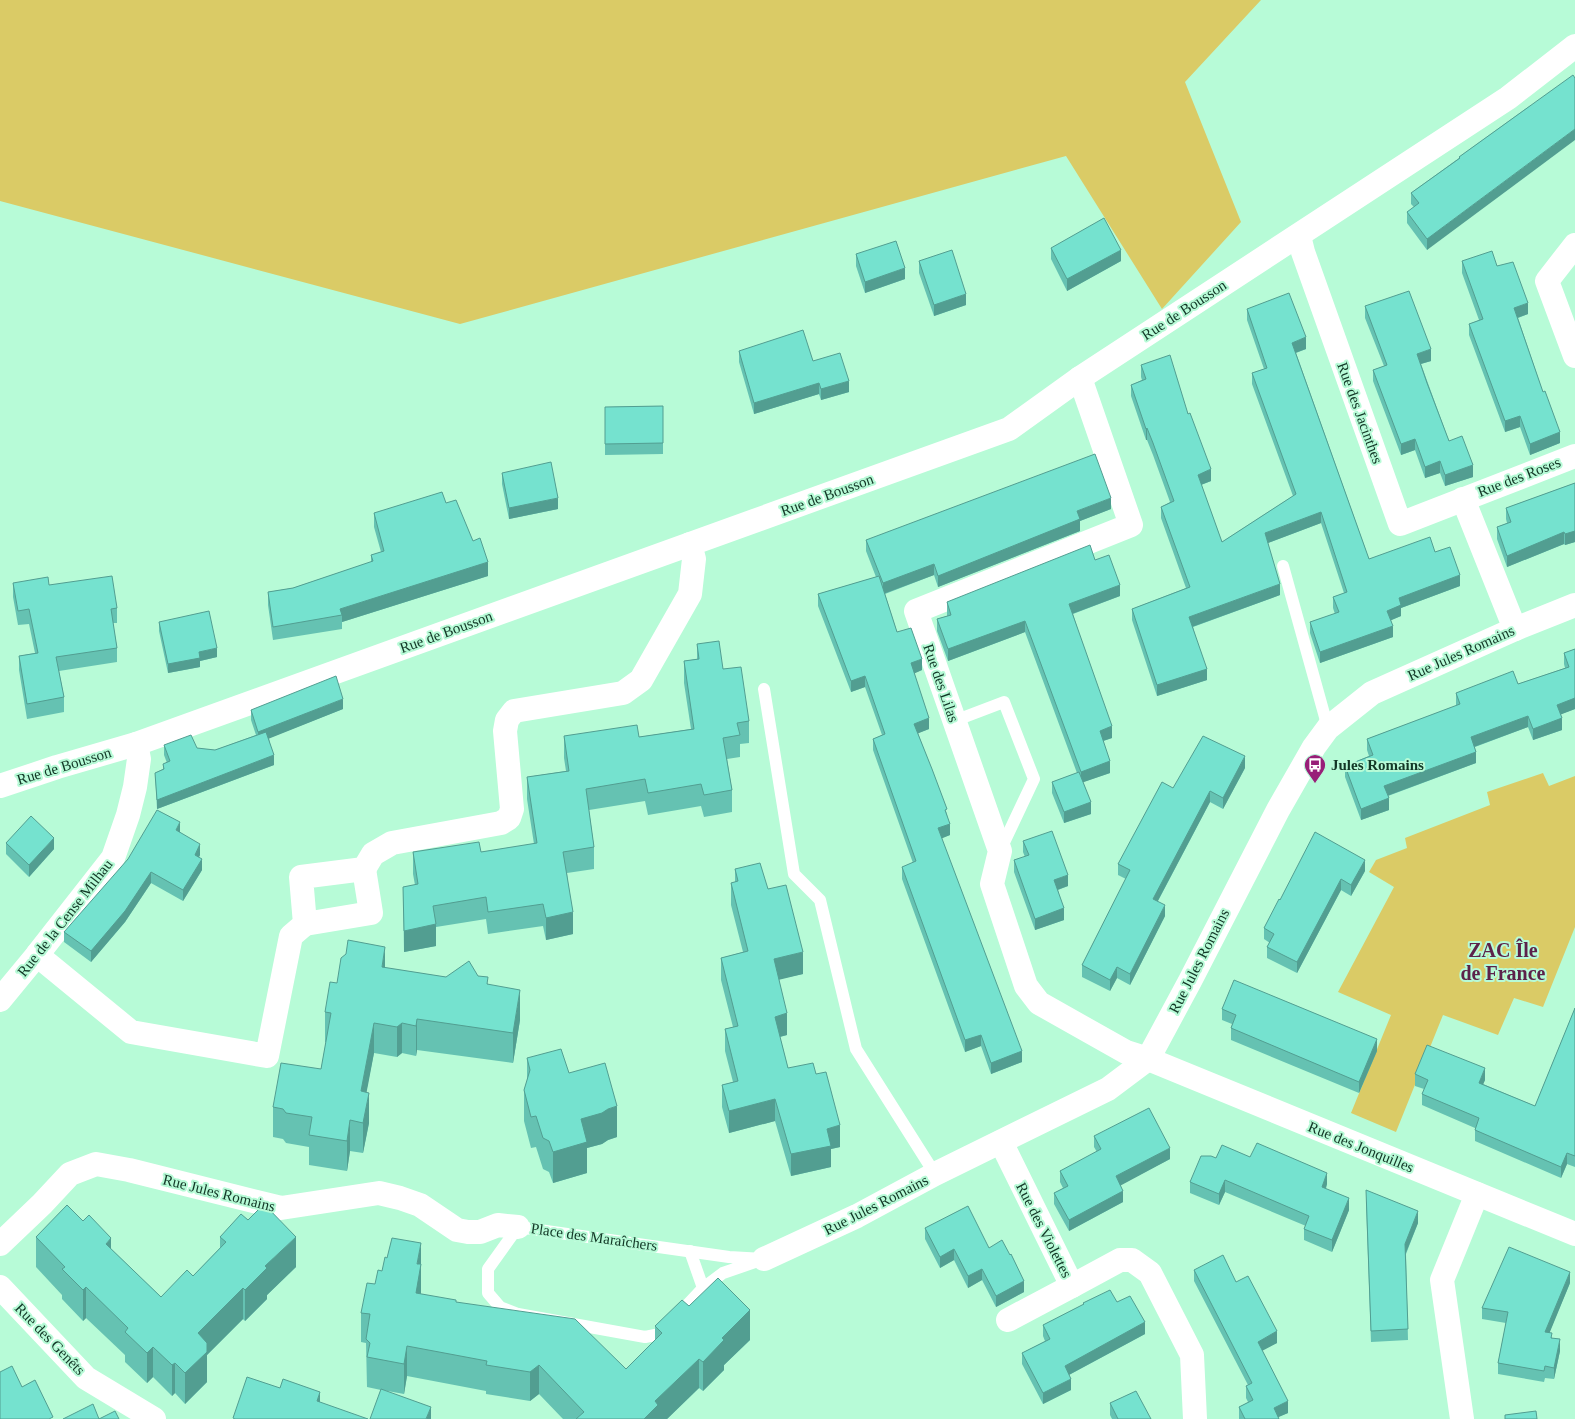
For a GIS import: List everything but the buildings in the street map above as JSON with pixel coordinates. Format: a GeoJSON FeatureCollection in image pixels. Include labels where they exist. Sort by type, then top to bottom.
{"type":"FeatureCollection","features":[{"type":"Feature","properties":{"kind":"street","name":"Rue de Bousson"},"geometry":{"type":"LineString","coordinates":[[0,786],[136,744],[1009,429],[1080,378],[1508,98],[1575,46]]}},
{"type":"Feature","properties":{"kind":"street","name":"Rue des Jacinthes"},"geometry":{"type":"LineString","coordinates":[[1299,236],[1302,252],[1400,524],[1463,499]]}},
{"type":"Feature","properties":{"kind":"street"},"geometry":{"type":"LineString","coordinates":[[1575,245],[1547,281],[1575,356]]}},
{"type":"Feature","properties":{"kind":"street","name":"Rue des Lilas"},"geometry":{"type":"LineString","coordinates":[[1000,851],[916,611],[1131,525],[1080,378]]}},
{"type":"Feature","properties":{"kind":"street","name":"Rue des Roses"},"geometry":{"type":"LineString","coordinates":[[1463,499],[1575,456]]}},
{"type":"Feature","properties":{"kind":"street"},"geometry":{"type":"LineString","coordinates":[[1463,499],[1515,629]]}},
{"type":"Feature","properties":{"kind":"street"},"geometry":{"type":"LineString","coordinates":[[37,955],[131,1032],[267,1056],[291,936],[305,924],[371,913],[364,869],[373,854],[392,843],[502,823],[509,818],[512,809],[505,731],[507,720],[514,711],[622,693],[641,680],[690,594],[694,559],[690,544]]}},
{"type":"Feature","properties":{"kind":"street","name":"Rue Jules Romains"},"geometry":{"type":"LineString","coordinates":[[764,1258],[857,1216],[935,1174],[1108,1089],[1148,1059],[1278,810],[1314,747],[1328,728],[1372,693],[1515,629],[1575,605]]}},
{"type":"Feature","properties":{"kind":"street","name":"Rue de la Cense Milhau"},"geometry":{"type":"LineString","coordinates":[[0,1000],[113,858],[128,815],[134,787],[139,759],[136,744]]}},
{"type":"Feature","properties":{"kind":"street"},"geometry":{"type":"LineString","coordinates":[[1000,851],[992,884],[1026,986],[1039,1003],[1126,1052],[1148,1059]]}},
{"type":"Feature","properties":{"kind":"street"},"geometry":{"type":"LineString","coordinates":[[305,924],[300,877],[364,869]]}},
{"type":"Feature","properties":{"kind":"street","name":"Rue des Jonquilles"},"geometry":{"type":"LineString","coordinates":[[1148,1059],[1575,1234]]}},
{"type":"Feature","properties":{"kind":"street","name":"Rue des Violettes"},"geometry":{"type":"LineString","coordinates":[[1001,1142],[1072,1286],[1120,1260],[1132,1260],[1150,1273],[1192,1355],[1195,1419]]}},
{"type":"Feature","properties":{"kind":"street","name":"Rue Jules Romains"},"geometry":{"type":"LineString","coordinates":[[0,1244],[70,1174],[96,1164],[129,1170],[281,1208],[379,1193],[420,1205],[457,1230],[480,1232],[498,1225],[518,1227]]}},
{"type":"Feature","properties":{"kind":"street"},"geometry":{"type":"LineString","coordinates":[[1462,1419],[1442,1280],[1477,1194]]}},
{"type":"Feature","properties":{"kind":"street","name":"Rue des Genêts"},"geometry":{"type":"LineString","coordinates":[[0,1286],[86,1378],[154,1419]]}},
{"type":"Feature","properties":{"kind":"street"},"geometry":{"type":"LineString","coordinates":[[1008,1320],[1072,1286]]}},
{"type":"Feature","properties":{"kind":"lane"},"geometry":{"type":"LineString","coordinates":[[1282,566],[1328,728]]}},
{"type":"Feature","properties":{"kind":"lane"},"geometry":{"type":"LineString","coordinates":[[764,689],[794,874],[820,900],[856,1049],[935,1174]]}},
{"type":"Feature","properties":{"kind":"lane"},"geometry":{"type":"LineString","coordinates":[[954,720],[1004,702],[1034,778],[1000,851]]}},
{"type":"Feature","properties":{"kind":"lane","name":"Place des Maraîchers"},"geometry":{"type":"LineString","coordinates":[[518,1227],[730,1257],[764,1258],[723,1273],[703,1288],[660,1334],[644,1337],[518,1314],[500,1307],[488,1293],[488,1269],[518,1227]]}},
{"type":"Feature","properties":{"kind":"lane"},"geometry":{"type":"LineString","coordinates":[[690,1251],[703,1288]]}},
{"type":"Feature","properties":{"kind":"shaded area"},"geometry":{"type":"Polygon","coordinates":[[[0,0],[1261,0],[1185,82],[1241,222],[1162,309],[1066,156],[460,324],[0,201],[0,0]]]}},
{"type":"Feature","properties":{"kind":"shaded area"},"geometry":{"type":"Polygon","coordinates":[[[1543,773],[1549,786],[1575,776],[1575,927],[1543,1007],[1514,998],[1498,1035],[1443,1015],[1396,1132],[1351,1113],[1391,1015],[1338,992],[1394,887],[1369,872],[1376,860],[1407,848],[1405,838],[1490,805],[1487,792],[1543,773]]]}},
{"type":"Feature","properties":{"kind":"place","name":"Jules Romains"},"geometry":{"type":"Point","coordinates":[1315,784]}},
{"type":"Feature","properties":{"kind":"district","name":"ZAC Île de France"},"geometry":{"type":"Point","coordinates":[1503,962]}}]}
